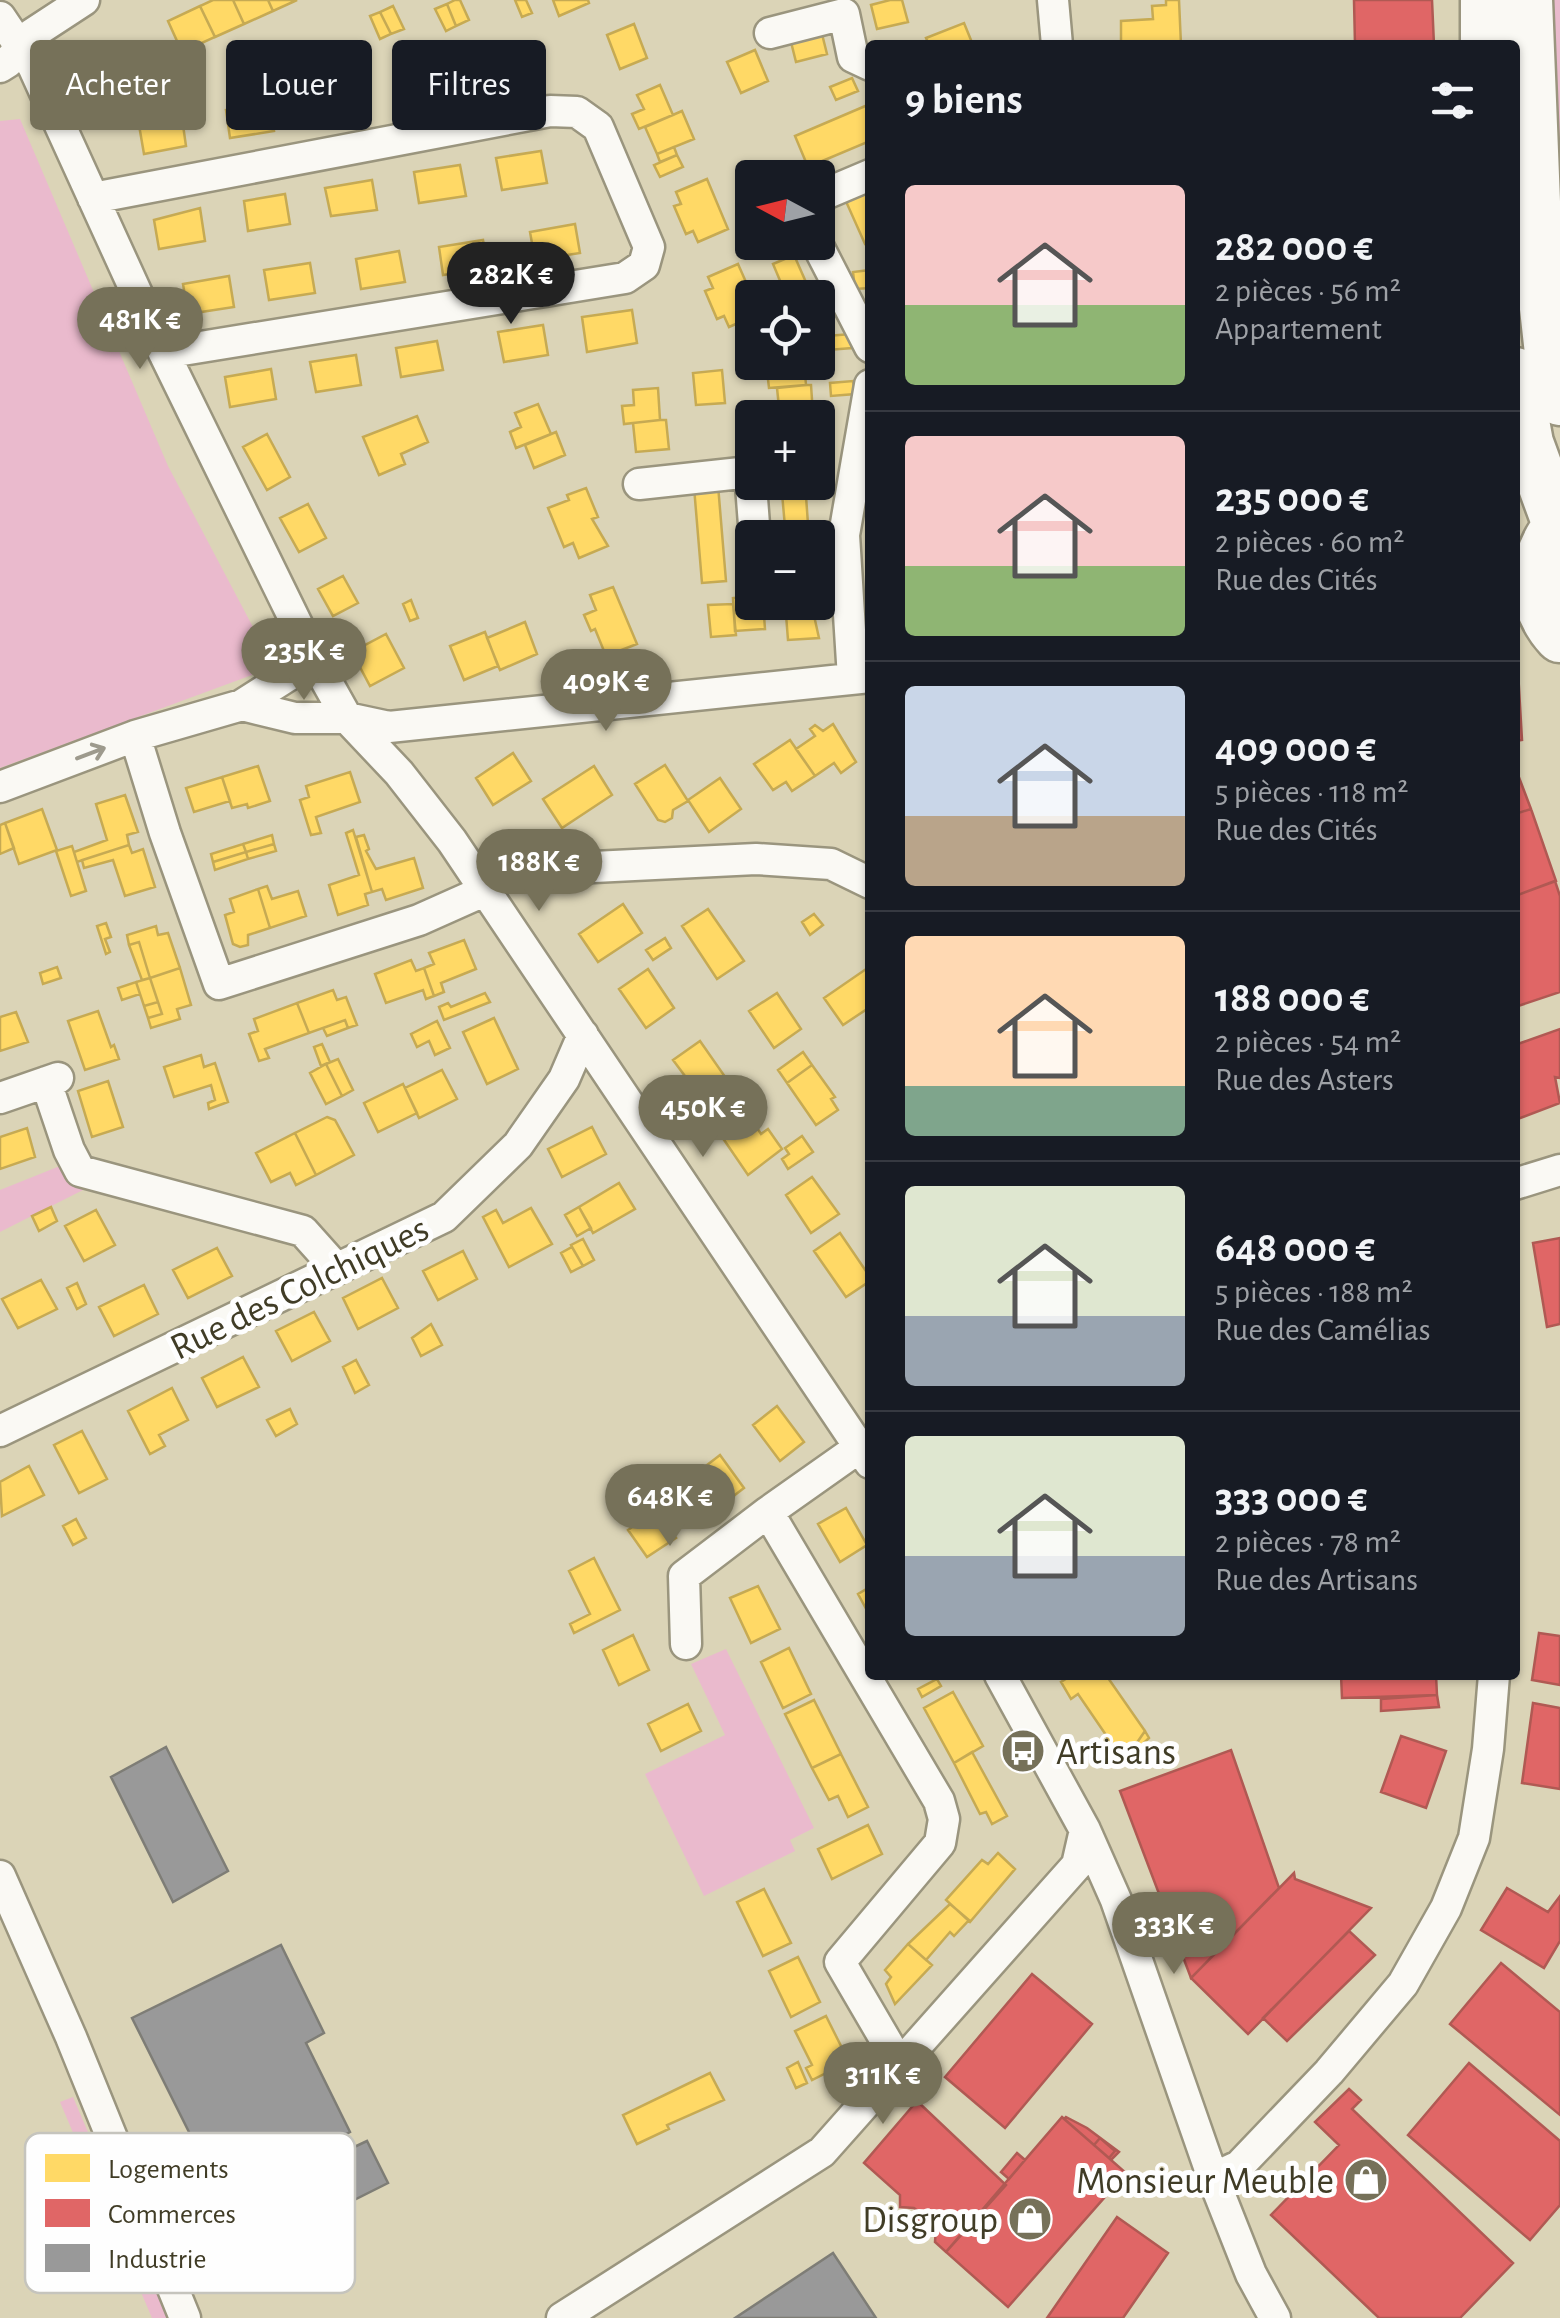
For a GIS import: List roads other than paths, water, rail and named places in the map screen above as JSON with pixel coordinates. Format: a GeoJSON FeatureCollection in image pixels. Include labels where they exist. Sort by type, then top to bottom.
{"type":"FeatureCollection","features":[{"type":"Feature","properties":{"kind":"main road"},"geometry":{"type":"LineString","coordinates":[[1486,0],[1486,40]]}},
{"type":"Feature","properties":{"kind":"main road"},"geometry":{"type":"LineString","coordinates":[[1527,0],[1536,226],[1552,371],[1560,400]]}},
{"type":"Feature","properties":{"kind":"main road"},"geometry":{"type":"LineString","coordinates":[[1520,400],[1528,442],[1559,524],[1538,564],[1539,619]]}},
{"type":"Feature","properties":{"kind":"street"},"geometry":{"type":"LineString","coordinates":[[10,58],[32,34],[84,0]]}},
{"type":"Feature","properties":{"kind":"street"},"geometry":{"type":"LineString","coordinates":[[1053,0],[1057,40]]}},
{"type":"Feature","properties":{"kind":"street"},"geometry":{"type":"LineString","coordinates":[[770,32],[844,14],[854,57],[865,62]]}},
{"type":"Feature","properties":{"kind":"street"},"geometry":{"type":"LineString","coordinates":[[0,17],[10,58]]}},
{"type":"Feature","properties":{"kind":"street"},"geometry":{"type":"LineString","coordinates":[[10,58],[33,66],[164,353],[346,718],[399,772],[452,841],[865,1455],[768,1512],[684,1576],[686,1644]]}},
{"type":"Feature","properties":{"kind":"street"},"geometry":{"type":"LineString","coordinates":[[93,198],[550,111],[577,112],[598,127],[649,248],[644,264],[625,278],[164,353]]}},
{"type":"Feature","properties":{"kind":"street"},"geometry":{"type":"LineString","coordinates":[[835,190],[865,177]]}},
{"type":"Feature","properties":{"kind":"street"},"geometry":{"type":"LineString","coordinates":[[1536,226],[1560,302]]}},
{"type":"Feature","properties":{"kind":"street"},"geometry":{"type":"LineString","coordinates":[[825,260],[865,337]]}},
{"type":"Feature","properties":{"kind":"street"},"geometry":{"type":"LineString","coordinates":[[835,558],[862,478],[865,443]]}},
{"type":"Feature","properties":{"kind":"street"},"geometry":{"type":"LineString","coordinates":[[639,484],[750,472],[754,520]]}},
{"type":"Feature","properties":{"kind":"street"},"geometry":{"type":"LineString","coordinates":[[242,705],[296,718],[346,718],[389,727],[862,678],[835,577]]}},
{"type":"Feature","properties":{"kind":"street"},"geometry":{"type":"LineString","coordinates":[[0,788],[135,736],[242,705],[314,659]]}},
{"type":"Feature","properties":{"kind":"street"},"geometry":{"type":"LineString","coordinates":[[135,736],[219,984],[419,920],[491,902]]}},
{"type":"Feature","properties":{"kind":"street"},"geometry":{"type":"LineString","coordinates":[[491,902],[503,876],[553,868],[756,859],[831,864],[865,881]]}},
{"type":"Feature","properties":{"kind":"street","name":"Rue des Colchiques"},"geometry":{"type":"LineString","coordinates":[[0,1432],[444,1217],[518,1145],[564,1079],[583,1035]]}},
{"type":"Feature","properties":{"kind":"street"},"geometry":{"type":"LineString","coordinates":[[0,1098],[52,1080],[68,1150],[80,1170],[303,1231],[337,1269]]}},
{"type":"Feature","properties":{"kind":"street"},"geometry":{"type":"LineString","coordinates":[[1520,1182],[1560,1170]]}},
{"type":"Feature","properties":{"kind":"street"},"geometry":{"type":"LineString","coordinates":[[768,1512],[865,1676]]}},
{"type":"Feature","properties":{"kind":"street"},"geometry":{"type":"LineString","coordinates":[[867,1680],[939,1801],[944,1819],[940,1843],[840,1962],[899,2063]]}},
{"type":"Feature","properties":{"kind":"street"},"geometry":{"type":"LineString","coordinates":[[1003,1680],[1085,1830],[1116,1900],[1213,2178],[1251,2274],[1275,2318]]}},
{"type":"Feature","properties":{"kind":"street"},"geometry":{"type":"LineString","coordinates":[[1213,2178],[1239,2166],[1329,2072],[1404,1984],[1446,1908],[1474,1838],[1494,1680]]}},
{"type":"Feature","properties":{"kind":"street"},"geometry":{"type":"LineString","coordinates":[[562,2318],[822,2152],[1077,1865],[1085,1830]]}},
{"type":"Feature","properties":{"kind":"street"},"geometry":{"type":"LineString","coordinates":[[0,1876],[110,2133]]}},
{"type":"Feature","properties":{"kind":"street"},"geometry":{"type":"LineString","coordinates":[[175,2293],[185,2318]]}},
{"type":"Feature","properties":{"kind":"place","name":"Artisans"},"geometry":{"type":"Point","coordinates":[1023,1751]}},
{"type":"Feature","properties":{"kind":"place","name":"Monsieur Meuble"},"geometry":{"type":"Point","coordinates":[1366,2180]}},
{"type":"Feature","properties":{"kind":"place","name":"Disgroup"},"geometry":{"type":"Point","coordinates":[1030,2219]}}]}
